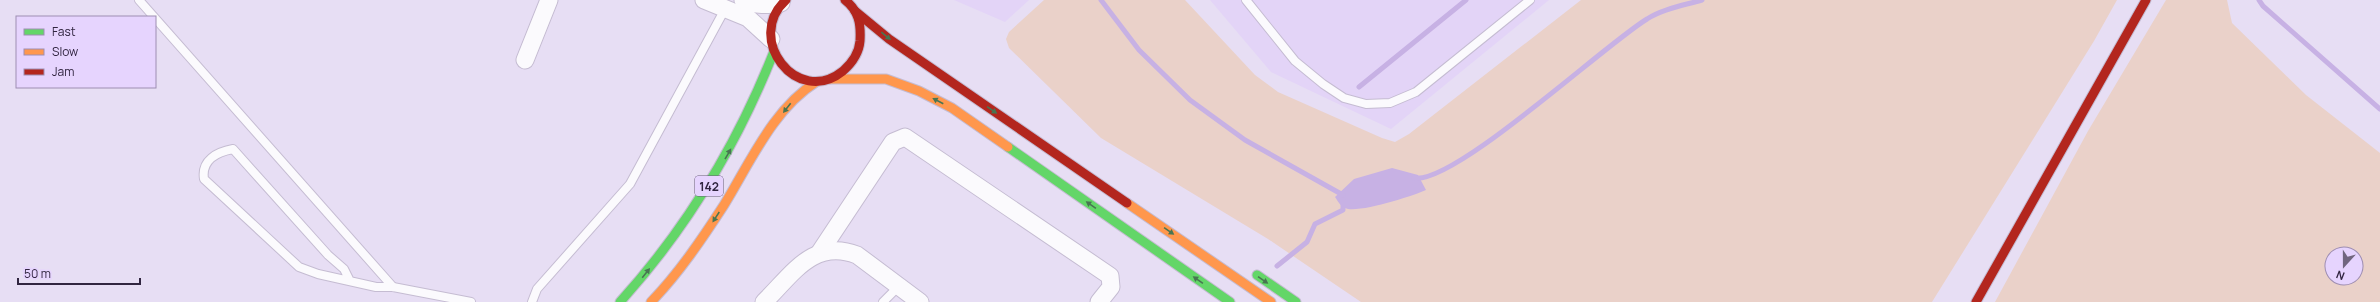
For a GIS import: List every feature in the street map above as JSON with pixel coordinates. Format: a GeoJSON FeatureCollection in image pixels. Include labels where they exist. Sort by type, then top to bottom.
{"type":"FeatureCollection","features":[{"type":"Feature","properties":{"kind":"main road"},"geometry":{"type":"LineString","coordinates":[[1976,302],[2146,0]]}},
{"type":"Feature","properties":{"kind":"main road","name":"142"},"geometry":{"type":"LineString","coordinates":[[620,302],[660,256],[697,207],[748,116],[772,46],[772,20],[784,1]]}},
{"type":"Feature","properties":{"kind":"main road","name":"142"},"geometry":{"type":"LineString","coordinates":[[772,46],[780,65],[790,74],[802,79],[816,82],[830,79],[842,73],[852,64],[859,52],[862,38],[861,24],[855,11],[847,1]]}},
{"type":"Feature","properties":{"kind":"main road"},"geometry":{"type":"LineString","coordinates":[[855,11],[890,40],[1270,302]]}},
{"type":"Feature","properties":{"kind":"main road"},"geometry":{"type":"LineString","coordinates":[[830,79],[886,79],[919,91],[952,108],[1230,302]]}},
{"type":"Feature","properties":{"kind":"main road","name":"142"},"geometry":{"type":"LineString","coordinates":[[651,302],[683,264],[715,220],[769,131],[791,103],[816,82]]}},
{"type":"Feature","properties":{"kind":"main road"},"geometry":{"type":"LineString","coordinates":[[1109,190],[1178,226]]}},
{"type":"Feature","properties":{"kind":"main road"},"geometry":{"type":"LineString","coordinates":[[1249,270],[1296,302]]}},
{"type":"Feature","properties":{"kind":"street"},"geometry":{"type":"LineString","coordinates":[[525,60],[549,0]]}},
{"type":"Feature","properties":{"kind":"street"},"geometry":{"type":"LineString","coordinates":[[704,0],[748,18],[772,46]]}},
{"type":"Feature","properties":{"kind":"street"},"geometry":{"type":"LineString","coordinates":[[743,0],[751,4],[765,5],[784,1]]}},
{"type":"Feature","properties":{"kind":"street"},"geometry":{"type":"LineString","coordinates":[[820,252],[893,142],[905,137],[1110,276],[1111,287],[1099,302]]}},
{"type":"Feature","properties":{"kind":"street"},"geometry":{"type":"LineString","coordinates":[[764,302],[807,259],[820,252],[845,250],[857,255],[920,302]]}},
{"type":"Feature","properties":{"kind":"lane"},"geometry":{"type":"LineString","coordinates":[[139,0],[153,16]]}},
{"type":"Feature","properties":{"kind":"lane"},"geometry":{"type":"LineString","coordinates":[[1246,0],[1295,61],[1323,84],[1344,98],[1366,104],[1390,103],[1416,92],[1530,0]]}},
{"type":"Feature","properties":{"kind":"lane"},"geometry":{"type":"LineString","coordinates":[[532,302],[537,289],[630,184],[725,9]]}},
{"type":"Feature","properties":{"kind":"lane"},"geometry":{"type":"LineString","coordinates":[[156,19],[394,287]]}},
{"type":"Feature","properties":{"kind":"lane"},"geometry":{"type":"LineString","coordinates":[[350,281],[344,269],[328,255],[232,149],[222,151],[209,159],[202,171],[204,179],[300,267],[318,274],[376,287],[394,287],[471,302]]}},
{"type":"Feature","properties":{"kind":"lane"},"geometry":{"type":"LineString","coordinates":[[882,302],[899,286]]}},
{"type":"Feature","properties":{"kind":"shaded area"},"geometry":{"type":"Polygon","coordinates":[[[954,0],[1029,0],[1005,22],[954,0]]]}},
{"type":"Feature","properties":{"kind":"shaded area"},"geometry":{"type":"Polygon","coordinates":[[[1044,0],[1185,0],[1255,75],[1278,92],[1382,138],[1395,142],[1409,134],[1581,0],[2117,0],[2094,41],[1932,302],[1361,302],[1268,239],[1101,138],[1009,48],[1006,39],[1009,32],[1044,0]]]}},
{"type":"Feature","properties":{"kind":"shaded area"},"geometry":{"type":"Polygon","coordinates":[[[1210,0],[1549,0],[1391,129],[1271,72],[1210,0]]]}},
{"type":"Feature","properties":{"kind":"shaded area"},"geometry":{"type":"Polygon","coordinates":[[[2166,0],[2227,0],[2232,23],[2306,95],[2380,153],[2380,302],[1995,302],[2088,131],[2166,0]]]}},
{"type":"Feature","properties":{"kind":"shaded area"},"geometry":{"type":"Polygon","coordinates":[[[1392,168],[1418,175],[1426,190],[1398,200],[1361,209],[1345,208],[1340,205],[1335,197],[1354,179],[1392,168]]]}},
{"type":"Feature","properties":{"kind":"waterway"},"geometry":{"type":"LineString","coordinates":[[1101,0],[1139,50],[1190,100],[1245,140],[1343,195]]}},
{"type":"Feature","properties":{"kind":"waterway"},"geometry":{"type":"LineString","coordinates":[[1359,87],[1466,0]]}},
{"type":"Feature","properties":{"kind":"waterway"},"geometry":{"type":"LineString","coordinates":[[1414,178],[1434,174],[1461,160],[1494,138],[1647,19],[1667,10],[1702,0]]}},
{"type":"Feature","properties":{"kind":"waterway"},"geometry":{"type":"LineString","coordinates":[[2259,0],[2263,6],[2380,109]]}},
{"type":"Feature","properties":{"kind":"waterway"},"geometry":{"type":"LineString","coordinates":[[1277,266],[1307,242],[1315,224],[1343,210],[1343,200]]}},
{"type":"Feature","properties":{"kind":"traffic: fast"},"geometry":{"type":"LineString","coordinates":[[620,302],[667,245],[708,185],[743,122],[773,54]]}},
{"type":"Feature","properties":{"kind":"traffic: fast"},"geometry":{"type":"LineString","coordinates":[[1008,147],[1230,302]]}},
{"type":"Feature","properties":{"kind":"traffic: fast"},"geometry":{"type":"LineString","coordinates":[[1257,275],[1296,302]]}},
{"type":"Feature","properties":{"kind":"traffic: slow"},"geometry":{"type":"LineString","coordinates":[[830,79],[886,79],[919,91],[952,108],[1008,147]]}},
{"type":"Feature","properties":{"kind":"traffic: slow"},"geometry":{"type":"LineString","coordinates":[[651,302],[681,268],[690,255],[724,205],[753,155],[775,122],[801,93],[816,82]]}},
{"type":"Feature","properties":{"kind":"traffic: slow"},"geometry":{"type":"LineString","coordinates":[[1127,203],[1271,302]]}},
{"type":"Feature","properties":{"kind":"traffic: jam"},"geometry":{"type":"LineString","coordinates":[[786,0],[775,15],[771,32],[773,49],[782,64],[794,75],[809,81],[826,80],[843,71],[857,54],[860,41],[858,18],[850,4],[845,0]]}},
{"type":"Feature","properties":{"kind":"traffic: jam"},"geometry":{"type":"LineString","coordinates":[[1976,302],[2146,0]]}},
{"type":"Feature","properties":{"kind":"traffic: jam"},"geometry":{"type":"LineString","coordinates":[[855,11],[889,39],[1127,203]]}}]}
